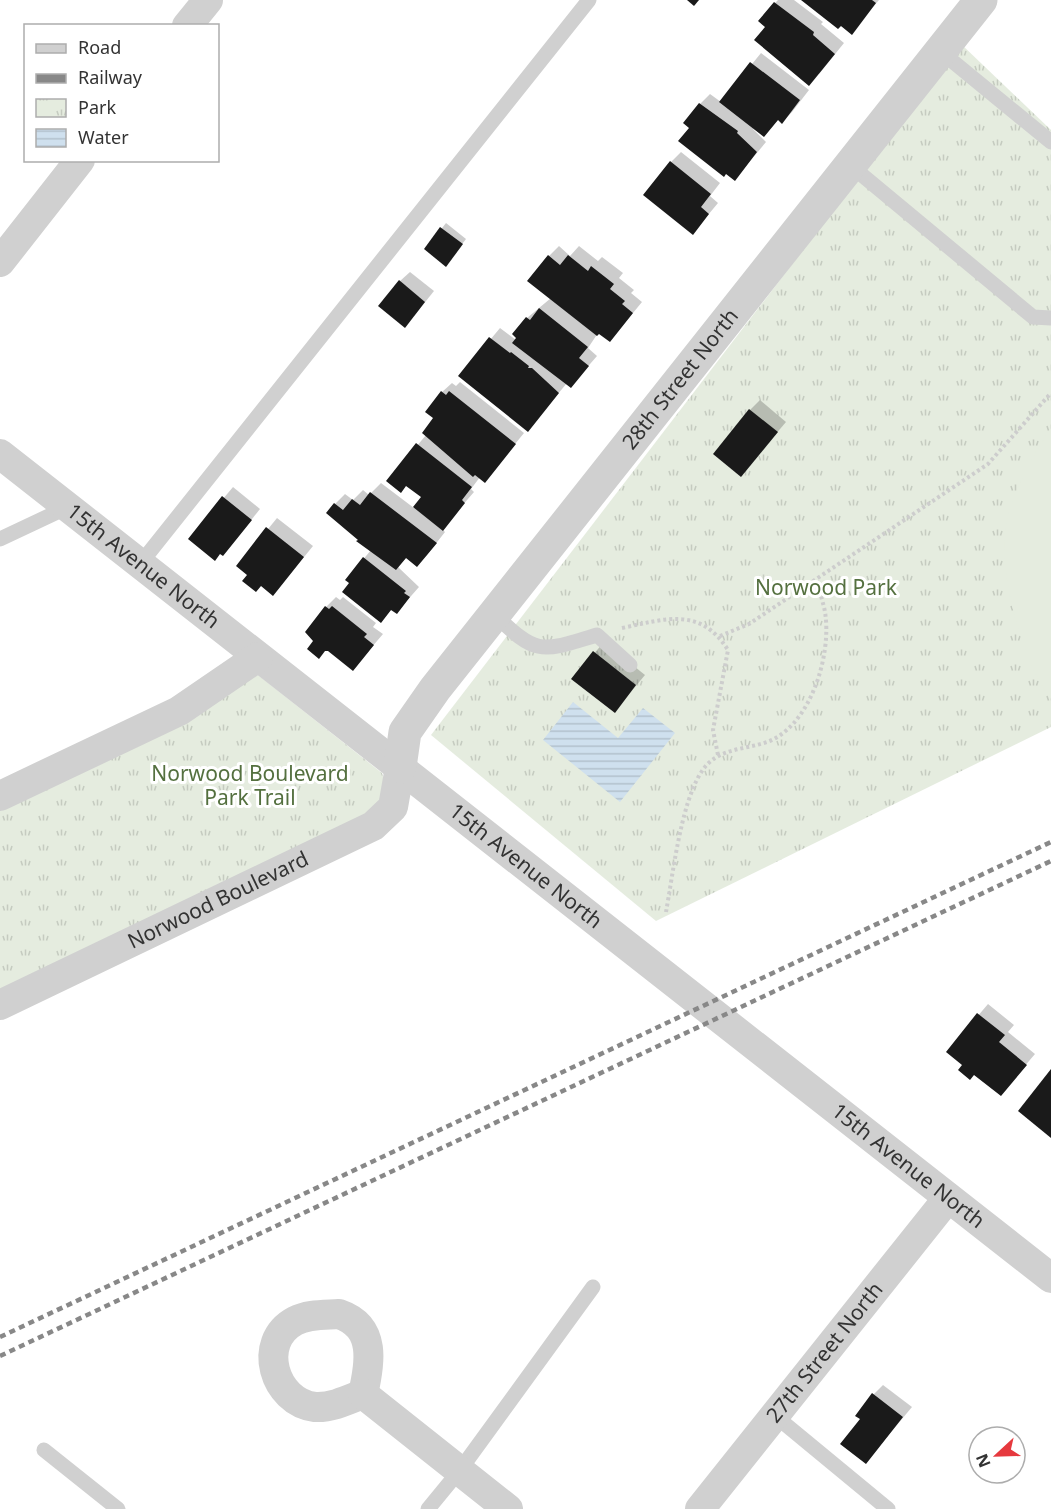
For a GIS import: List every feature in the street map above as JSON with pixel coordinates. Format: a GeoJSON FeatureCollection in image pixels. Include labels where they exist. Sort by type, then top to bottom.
{"type":"FeatureCollection","features":[{"type":"Feature","properties":{"kind":"street"},"geometry":{"type":"LineString","coordinates":[[190,24],[208,0]]}},
{"type":"Feature","properties":{"kind":"street","name":"28th Street North"},"geometry":{"type":"LineString","coordinates":[[399,767],[405,732],[435,688],[981,0]]}},
{"type":"Feature","properties":{"kind":"street"},"geometry":{"type":"LineString","coordinates":[[0,262],[78,162]]}},
{"type":"Feature","properties":{"kind":"street","name":"15th Avenue North"},"geometry":{"type":"LineString","coordinates":[[0,454],[1051,1278]]}},
{"type":"Feature","properties":{"kind":"street"},"geometry":{"type":"LineString","coordinates":[[0,796],[179,711],[258,657]]}},
{"type":"Feature","properties":{"kind":"street","name":"Norwood Boulevard"},"geometry":{"type":"LineString","coordinates":[[0,1005],[373,826],[393,807],[399,767]]}},
{"type":"Feature","properties":{"kind":"street","name":"27th Street North"},"geometry":{"type":"LineString","coordinates":[[700,1509],[948,1198]]}},
{"type":"Feature","properties":{"kind":"street"},"geometry":{"type":"LineString","coordinates":[[363,1394],[508,1509]]}},
{"type":"Feature","properties":{"kind":"lane"},"geometry":{"type":"LineString","coordinates":[[140,564],[590,0]]}},
{"type":"Feature","properties":{"kind":"lane"},"geometry":{"type":"LineString","coordinates":[[940,51],[1051,142]]}},
{"type":"Feature","properties":{"kind":"lane"},"geometry":{"type":"LineString","coordinates":[[850,165],[1033,317],[1051,318]]}},
{"type":"Feature","properties":{"kind":"lane"},"geometry":{"type":"LineString","coordinates":[[0,539],[68,507]]}},
{"type":"Feature","properties":{"kind":"lane"},"geometry":{"type":"LineString","coordinates":[[494,614],[519,638],[534,647],[546,649],[597,635],[630,665]]}},
{"type":"Feature","properties":{"kind":"lane"},"geometry":{"type":"LineString","coordinates":[[428,1509],[460,1470],[593,1287]]}},
{"type":"Feature","properties":{"kind":"lane"},"geometry":{"type":"LineString","coordinates":[[773,1418],[785,1424],[888,1509]]}},
{"type":"Feature","properties":{"kind":"lane"},"geometry":{"type":"LineString","coordinates":[[44,1450],[118,1509]]}},
{"type":"Feature","properties":{"kind":"path"},"geometry":{"type":"LineString","coordinates":[[720,636],[749,624],[988,464],[1051,393]]}},
{"type":"Feature","properties":{"kind":"path"},"geometry":{"type":"LineString","coordinates":[[666,912],[689,800],[702,770],[718,755],[777,737],[790,727],[807,704],[820,676],[825,614],[817,580]]}},
{"type":"Feature","properties":{"kind":"path"},"geometry":{"type":"LineString","coordinates":[[597,635],[673,618],[692,619],[706,625],[720,636],[728,650],[713,730],[718,755]]}},
{"type":"Feature","properties":{"kind":"green space","name":"Norwood Park"},"geometry":{"type":"Polygon","coordinates":[[[961,44],[1051,130],[1051,727],[656,921],[431,735],[961,44]]]}},
{"type":"Feature","properties":{"kind":"green space"},"geometry":{"type":"Polygon","coordinates":[[[1051,428],[1051,699],[1040,683],[1021,638],[1008,586],[1004,538],[1007,519],[1020,483],[1051,428]]]}},
{"type":"Feature","properties":{"kind":"green space","name":"Norwood Boulevard Park Trail"},"geometry":{"type":"Polygon","coordinates":[[[258,675],[382,773],[393,807],[0,1005],[0,808],[258,675]]]}},
{"type":"Feature","properties":{"kind":"water"},"geometry":{"type":"Polygon","coordinates":[[[573,702],[618,738],[643,708],[675,733],[620,802],[543,740],[573,702]]]}},
{"type":"Feature","properties":{"kind":"building"},"geometry":{"type":"Polygon","coordinates":[[[687,0],[699,0],[694,6],[687,0]]]}},
{"type":"Feature","properties":{"kind":"building"},"geometry":{"type":"Polygon","coordinates":[[[801,0],[872,0],[876,3],[852,35],[841,26],[838,29],[801,0]]]}},
{"type":"Feature","properties":{"kind":"building"},"geometry":{"type":"Polygon","coordinates":[[[774,2],[814,32],[813,35],[835,54],[809,86],[754,40],[765,27],[758,21],[774,2]]]}},
{"type":"Feature","properties":{"kind":"building"},"geometry":{"type":"Polygon","coordinates":[[[750,62],[800,100],[782,124],[778,120],[764,137],[719,102],[750,62]]]}},
{"type":"Feature","properties":{"kind":"building"},"geometry":{"type":"Polygon","coordinates":[[[699,103],[738,131],[737,133],[757,152],[735,181],[726,174],[724,177],[678,141],[689,128],[683,123],[699,103]]]}},
{"type":"Feature","properties":{"kind":"building"},"geometry":{"type":"Polygon","coordinates":[[[670,161],[711,194],[701,207],[709,214],[693,235],[643,195],[670,161]]]}},
{"type":"Feature","properties":{"kind":"building"},"geometry":{"type":"Polygon","coordinates":[[[440,227],[463,244],[446,267],[424,249],[440,227]]]}},
{"type":"Feature","properties":{"kind":"building"},"geometry":{"type":"Polygon","coordinates":[[[548,255],[560,265],[568,255],[588,271],[591,266],[614,284],[610,289],[625,301],[622,304],[633,313],[610,342],[599,334],[597,336],[527,281],[548,255]]]}},
{"type":"Feature","properties":{"kind":"building"},"geometry":{"type":"Polygon","coordinates":[[[399,280],[425,302],[405,328],[378,306],[399,280]]]}},
{"type":"Feature","properties":{"kind":"building"},"geometry":{"type":"Polygon","coordinates":[[[539,308],[588,347],[579,358],[589,366],[571,388],[512,343],[516,338],[512,334],[526,317],[530,320],[539,308]]]}},
{"type":"Feature","properties":{"kind":"building"},"geometry":{"type":"Polygon","coordinates":[[[489,337],[529,366],[528,368],[532,368],[559,393],[528,432],[458,376],[489,337]]]}},
{"type":"Feature","properties":{"kind":"building"},"geometry":{"type":"Polygon","coordinates":[[[441,391],[446,395],[449,391],[516,444],[485,483],[475,475],[473,477],[422,433],[433,418],[425,412],[441,391]]]}},
{"type":"Feature","properties":{"kind":"building"},"geometry":{"type":"Polygon","coordinates":[[[749,409],[778,432],[741,477],[713,454],[749,409]]]}},
{"type":"Feature","properties":{"kind":"building"},"geometry":{"type":"Polygon","coordinates":[[[416,443],[472,487],[462,500],[465,503],[443,531],[413,507],[421,497],[406,486],[401,493],[386,481],[416,443]]]}},
{"type":"Feature","properties":{"kind":"building"},"geometry":{"type":"Polygon","coordinates":[[[370,492],[437,543],[417,567],[406,558],[396,570],[356,541],[358,540],[326,513],[334,503],[343,510],[352,499],[360,505],[370,492]]]}},
{"type":"Feature","properties":{"kind":"building"},"geometry":{"type":"Polygon","coordinates":[[[222,496],[252,520],[223,556],[220,554],[215,561],[188,539],[222,496]]]}},
{"type":"Feature","properties":{"kind":"building"},"geometry":{"type":"Polygon","coordinates":[[[266,527],[304,557],[273,596],[261,586],[256,592],[242,581],[247,575],[236,566],[266,527]]]}},
{"type":"Feature","properties":{"kind":"building"},"geometry":{"type":"Polygon","coordinates":[[[363,557],[406,591],[404,593],[410,597],[397,614],[391,610],[381,623],[342,592],[349,583],[345,580],[363,557]]]}},
{"type":"Feature","properties":{"kind":"building"},"geometry":{"type":"Polygon","coordinates":[[[325,606],[329,609],[332,606],[367,634],[364,637],[374,645],[353,671],[328,651],[325,651],[319,659],[307,649],[313,641],[305,632],[325,606]]]}},
{"type":"Feature","properties":{"kind":"building"},"geometry":{"type":"Polygon","coordinates":[[[593,651],[636,685],[615,713],[571,679],[593,651]]]}},
{"type":"Feature","properties":{"kind":"building"},"geometry":{"type":"Polygon","coordinates":[[[977,1013],[1005,1035],[999,1042],[1027,1065],[1001,1096],[974,1075],[970,1080],[958,1070],[962,1065],[946,1052],[977,1013]]]}},
{"type":"Feature","properties":{"kind":"building"},"geometry":{"type":"Polygon","coordinates":[[[1051,1069],[1051,1138],[1018,1111],[1051,1069]]]}},
{"type":"Feature","properties":{"kind":"building"},"geometry":{"type":"Polygon","coordinates":[[[872,1393],[903,1417],[866,1464],[840,1444],[860,1419],[855,1416],[872,1393]]]}},
{"type":"Feature","properties":{"kind":"railway"},"geometry":{"type":"LineString","coordinates":[[0,1337],[1051,842]]}},
{"type":"Feature","properties":{"kind":"railway"},"geometry":{"type":"LineString","coordinates":[[0,1356],[1051,861]]}}]}
